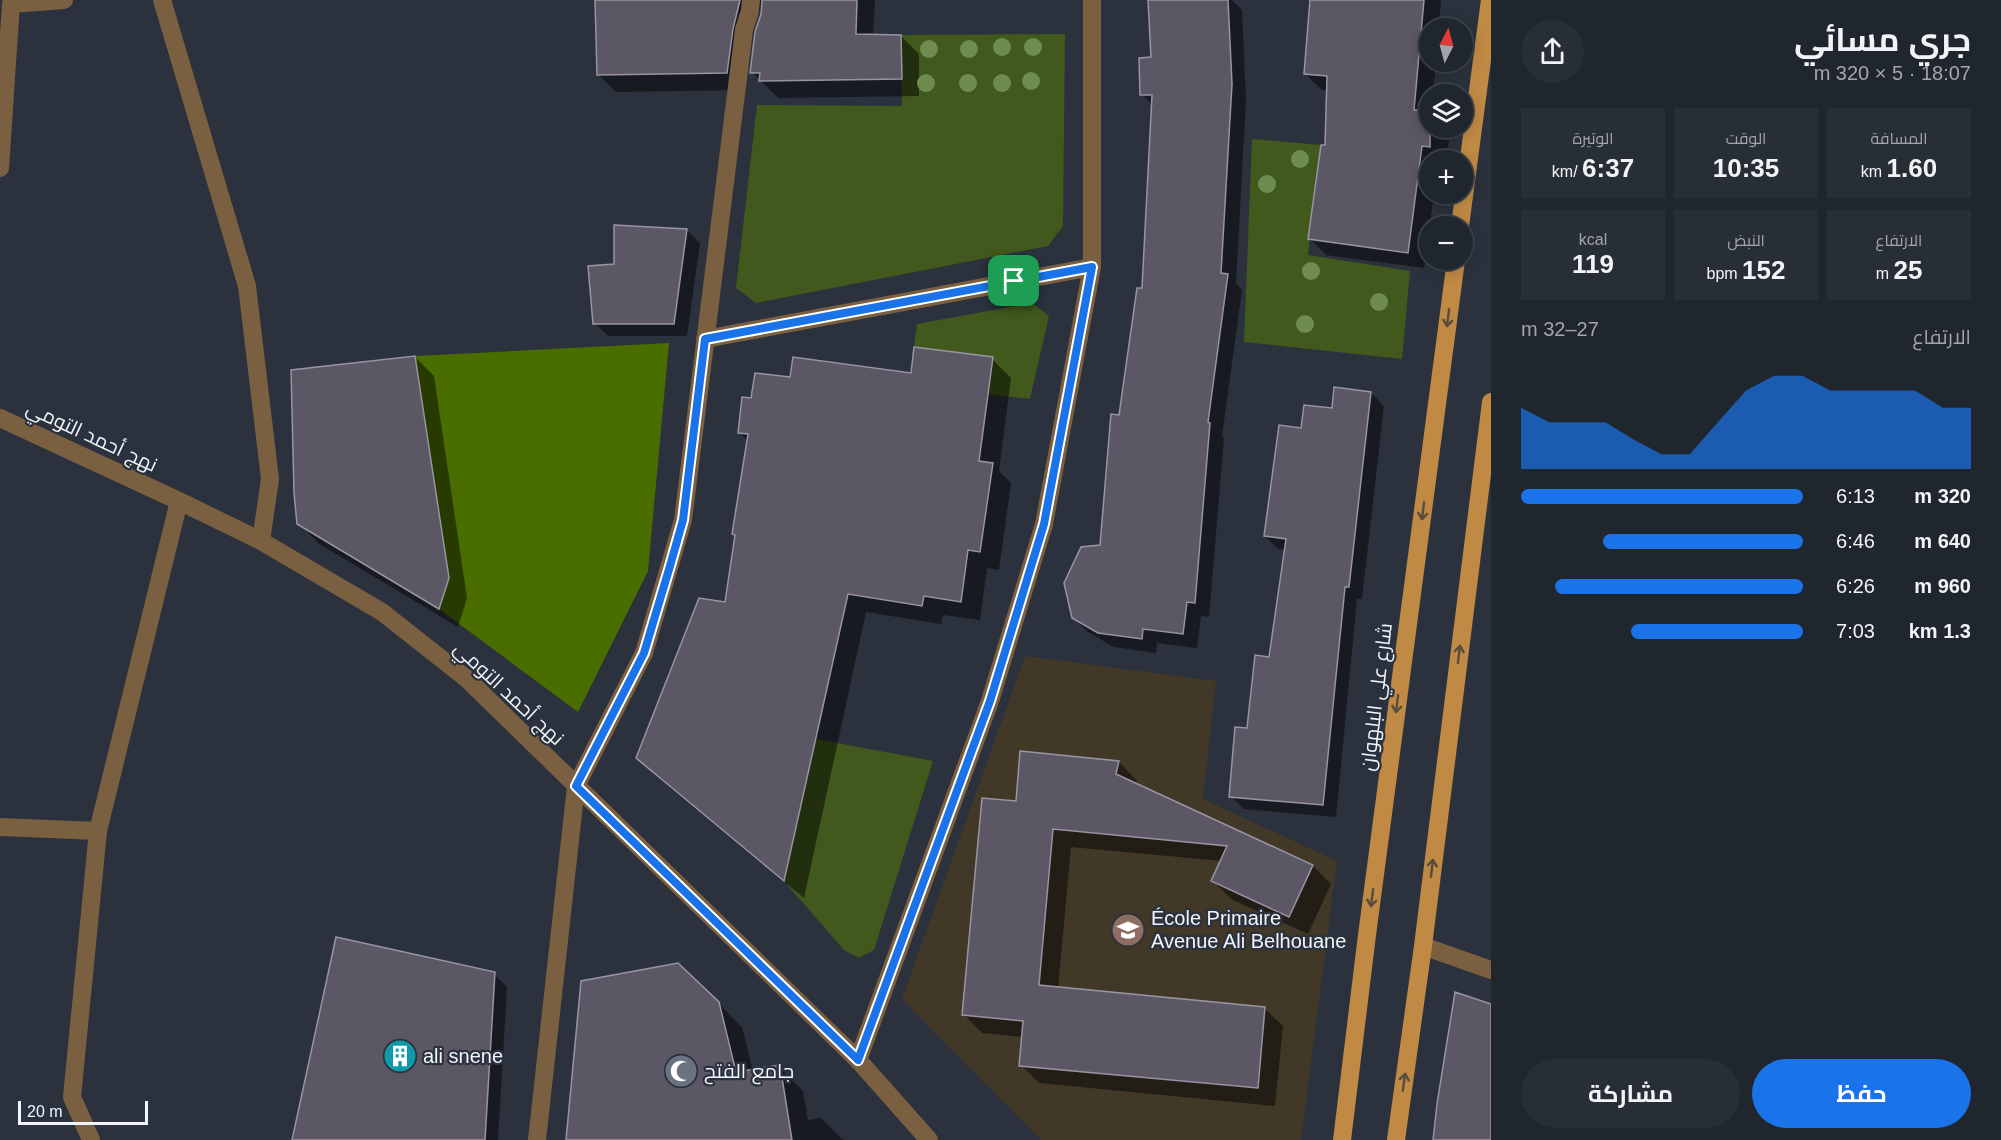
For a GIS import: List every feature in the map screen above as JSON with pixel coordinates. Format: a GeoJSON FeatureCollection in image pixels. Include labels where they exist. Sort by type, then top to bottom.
{"type":"FeatureCollection","features":[{"type":"Feature","properties":{"kind":"main road"},"geometry":{"type":"LineString","coordinates":[[1461,216],[1490,0]]}},
{"type":"Feature","properties":{"kind":"main road","name":"شارع علي البلهوان"},"geometry":{"type":"LineString","coordinates":[[1342,1140],[1455,270]]}},
{"type":"Feature","properties":{"kind":"main road"},"geometry":{"type":"LineString","coordinates":[[1396,1140],[1423,946],[1491,402]]}},
{"type":"Feature","properties":{"kind":"street"},"geometry":{"type":"LineString","coordinates":[[0,168],[11,4],[64,0]]}},
{"type":"Feature","properties":{"kind":"street"},"geometry":{"type":"LineString","coordinates":[[162,0],[247,286],[270,479],[261,541]]}},
{"type":"Feature","properties":{"kind":"street"},"geometry":{"type":"LineString","coordinates":[[537,1140],[576,786],[644,653],[683,520],[744,30],[751,0]]}},
{"type":"Feature","properties":{"kind":"street"},"geometry":{"type":"LineString","coordinates":[[858,1060],[990,701],[1044,524],[1092,267],[1092,0]]}},
{"type":"Feature","properties":{"kind":"street"},"geometry":{"type":"LineString","coordinates":[[705,339],[1092,267]]}},
{"type":"Feature","properties":{"kind":"street","name":"نهج أحمد التومي"},"geometry":{"type":"LineString","coordinates":[[0,418],[261,541],[382,612],[467,679],[858,1060],[929,1140]]}},
{"type":"Feature","properties":{"kind":"street"},"geometry":{"type":"LineString","coordinates":[[91,1140],[72,1097],[98,831],[179,501]]}},
{"type":"Feature","properties":{"kind":"street"},"geometry":{"type":"LineString","coordinates":[[0,827],[98,831]]}},
{"type":"Feature","properties":{"kind":"street"},"geometry":{"type":"LineString","coordinates":[[1423,946],[1491,970]]}},
{"type":"Feature","properties":{"kind":"shaded area","name":"École Primaire Avenue Ali Belhouane"},"geometry":{"type":"Polygon","coordinates":[[[1025,656],[1216,681],[1203,799],[1337,861],[1301,1140],[1041,1140],[902,999],[1025,656]]]}},
{"type":"Feature","properties":{"kind":"green space"},"geometry":{"type":"Polygon","coordinates":[[[1065,34],[1063,226],[1048,246],[756,303],[736,288],[757,105],[902,106],[901,35],[1065,34]]]}},
{"type":"Feature","properties":{"kind":"green space"},"geometry":{"type":"Polygon","coordinates":[[[1252,139],[1321,145],[1308,255],[1410,271],[1402,359],[1244,342],[1252,139]]]}},
{"type":"Feature","properties":{"kind":"green space"},"geometry":{"type":"Polygon","coordinates":[[[1032,303],[1049,316],[1030,399],[987,394],[992,357],[914,347],[917,324],[1032,303]]]}},
{"type":"Feature","properties":{"kind":"green space"},"geometry":{"type":"Polygon","coordinates":[[[669,343],[648,571],[578,712],[439,609],[449,578],[415,356],[669,343]]]}},
{"type":"Feature","properties":{"kind":"green space"},"geometry":{"type":"Polygon","coordinates":[[[816,739],[933,761],[874,950],[859,958],[844,950],[784,881],[816,739]]]}},
{"type":"Feature","properties":{"kind":"building"},"geometry":{"type":"Polygon","coordinates":[[[595,0],[740,0],[733,29],[727,73],[597,75],[595,0]]]}},
{"type":"Feature","properties":{"kind":"building"},"geometry":{"type":"Polygon","coordinates":[[[762,0],[857,0],[856,34],[901,35],[902,79],[759,81],[760,73],[750,73],[762,0]]]}},
{"type":"Feature","properties":{"kind":"building"},"geometry":{"type":"Polygon","coordinates":[[[1148,0],[1228,0],[1232,84],[1221,273],[1228,274],[1208,422],[1210,423],[1195,603],[1187,602],[1183,634],[1143,629],[1142,639],[1098,633],[1072,618],[1064,583],[1081,547],[1100,545],[1111,414],[1119,415],[1137,288],[1142,288],[1152,95],[1140,95],[1139,58],[1151,57],[1148,0]]]}},
{"type":"Feature","properties":{"kind":"building"},"geometry":{"type":"Polygon","coordinates":[[[1310,0],[1424,0],[1422,18],[1419,18],[1419,55],[1414,110],[1419,110],[1419,138],[1430,138],[1430,147],[1422,146],[1421,150],[1419,150],[1419,169],[1408,253],[1308,239],[1321,145],[1325,145],[1327,76],[1304,74],[1310,0]]]}},
{"type":"Feature","properties":{"kind":"building"},"geometry":{"type":"Polygon","coordinates":[[[614,225],[687,229],[674,324],[593,324],[588,266],[614,264],[614,225]]]}},
{"type":"Feature","properties":{"kind":"building"},"geometry":{"type":"Polygon","coordinates":[[[914,347],[993,357],[979,461],[993,463],[980,552],[968,550],[961,602],[924,596],[922,606],[848,594],[784,881],[636,758],[699,598],[725,602],[735,535],[732,534],[748,434],[738,433],[742,397],[751,398],[755,373],[790,377],[793,357],[911,373],[914,347]]]}},
{"type":"Feature","properties":{"kind":"building"},"geometry":{"type":"Polygon","coordinates":[[[415,356],[449,578],[439,609],[297,524],[294,493],[291,370],[415,356]]]}},
{"type":"Feature","properties":{"kind":"building"},"geometry":{"type":"Polygon","coordinates":[[[1334,387],[1371,392],[1349,587],[1345,587],[1323,805],[1229,797],[1235,727],[1247,728],[1255,655],[1269,657],[1286,539],[1264,536],[1279,425],[1301,428],[1304,405],[1332,408],[1334,387]]]}},
{"type":"Feature","properties":{"kind":"building"},"geometry":{"type":"Polygon","coordinates":[[[1020,751],[1119,761],[1116,774],[1313,865],[1289,917],[1211,881],[1227,846],[1053,829],[1039,985],[1265,1007],[1258,1088],[1019,1066],[1023,1021],[962,1015],[982,798],[1016,801],[1020,751]]]}},
{"type":"Feature","properties":{"kind":"building","name":"ali snene"},"geometry":{"type":"Polygon","coordinates":[[[336,937],[495,972],[485,1140],[292,1140],[336,937]]]}},
{"type":"Feature","properties":{"kind":"building","name":"جامع الفتح"},"geometry":{"type":"Polygon","coordinates":[[[678,963],[719,1002],[736,1072],[780,1065],[792,1140],[566,1140],[581,981],[678,963]]]}},
{"type":"Feature","properties":{"kind":"building"},"geometry":{"type":"Polygon","coordinates":[[[1455,992],[1491,1004],[1491,1140],[1433,1140],[1455,992]]]}},
{"type":"Feature","properties":{"kind":"place","name":"École Primaire Avenue Ali Belhouane"},"geometry":{"type":"Point","coordinates":[1128,930]}},
{"type":"Feature","properties":{"kind":"place","name":"ali snene"},"geometry":{"type":"Point","coordinates":[400,1056]}},
{"type":"Feature","properties":{"kind":"place","name":"جامع الفتح"},"geometry":{"type":"Point","coordinates":[681,1071]}},
{"type":"Feature","properties":{"kind":"route"},"geometry":{"type":"LineString","coordinates":[[1092,267],[1044,524],[990,701],[858,1060],[576,786],[644,653],[670,566],[683,520],[705,339],[1014,281],[1092,267]]}}]}
